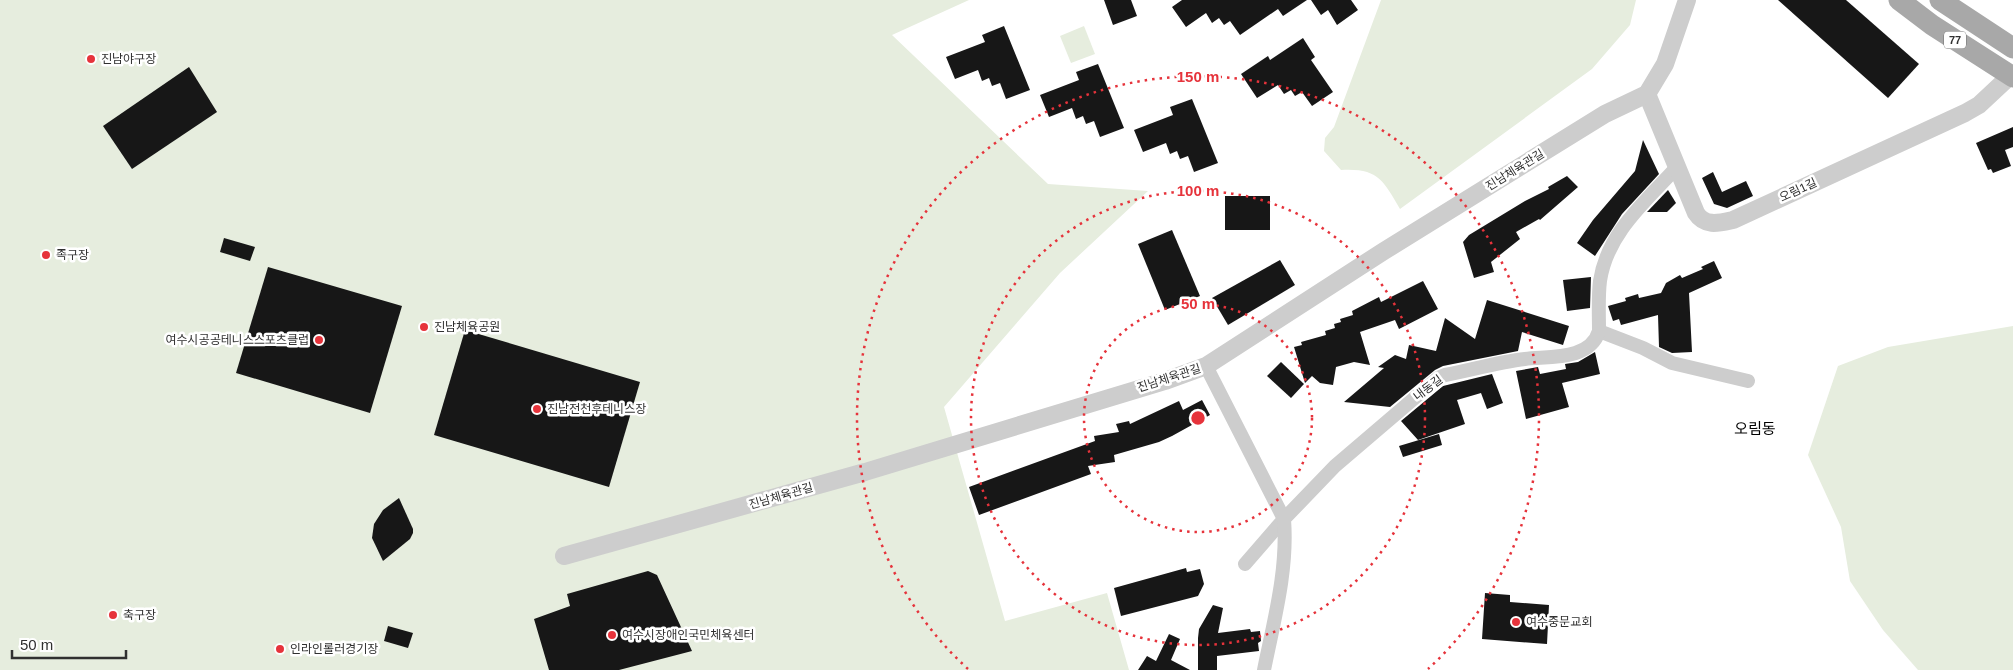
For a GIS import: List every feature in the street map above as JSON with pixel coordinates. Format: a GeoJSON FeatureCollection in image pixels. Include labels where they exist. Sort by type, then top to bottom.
{"type":"FeatureCollection","features":[{"type":"Feature","properties":{"kind":"main road","name":"77"},"geometry":{"type":"LineString","coordinates":[[1899,0],[1932,25],[2012,75]]}},
{"type":"Feature","properties":{"kind":"main road","name":"77"},"geometry":{"type":"LineString","coordinates":[[1940,0],[2013,48]]}},
{"type":"Feature","properties":{"kind":"street"},"geometry":{"type":"LineString","coordinates":[[1647,94],[1665,64],[1687,0]]}},
{"type":"Feature","properties":{"kind":"street","name":"오림1길"},"geometry":{"type":"LineString","coordinates":[[1647,94],[1700,218],[1712,223],[1733,220],[1964,113],[1979,105],[2012,75]]}},
{"type":"Feature","properties":{"kind":"street","name":"진남체육관길"},"geometry":{"type":"LineString","coordinates":[[564,556],[865,472],[1165,381],[1206,366],[1384,251],[1589,124],[1647,94]]}},
{"type":"Feature","properties":{"kind":"street"},"geometry":{"type":"LineString","coordinates":[[1677,167],[1615,238],[1606,259],[1600,281],[1599,331],[1643,348],[1672,363],[1748,381]]}},
{"type":"Feature","properties":{"kind":"street","name":"내동길"},"geometry":{"type":"LineString","coordinates":[[1245,564],[1262,542],[1335,466],[1438,378],[1525,359],[1568,356],[1590,344],[1598,336],[1599,331]]}},
{"type":"Feature","properties":{"kind":"street"},"geometry":{"type":"LineString","coordinates":[[1206,366],[1284,519],[1286,539],[1283,570],[1264,670]]}},
{"type":"Feature","properties":{"kind":"green space","name":"진남체육공원"},"geometry":{"type":"Polygon","coordinates":[[[0,0],[969,0],[892,35],[1048,184],[1148,191],[1060,273],[944,407],[1005,621],[1107,593],[1129,670],[0,670],[0,0]]]}},
{"type":"Feature","properties":{"kind":"green space"},"geometry":{"type":"Polygon","coordinates":[[[1381,0],[1636,0],[1630,25],[1592,69],[1400,209],[1389,190],[1378,178],[1363,171],[1341,170],[1324,151],[1325,138],[1334,127],[1381,0]]]}},
{"type":"Feature","properties":{"kind":"green space"},"geometry":{"type":"Polygon","coordinates":[[[1084,26],[1095,54],[1071,63],[1060,36],[1084,26]]]}},
{"type":"Feature","properties":{"kind":"green space"},"geometry":{"type":"Polygon","coordinates":[[[2013,326],[2013,670],[1918,670],[1883,630],[1850,581],[1841,527],[1808,455],[1838,366],[1888,347],[2013,326]]]}},
{"type":"Feature","properties":{"kind":"building"},"geometry":{"type":"Polygon","coordinates":[[[1104,0],[1131,0],[1137,16],[1113,25],[1104,0]]]}},
{"type":"Feature","properties":{"kind":"building"},"geometry":{"type":"Polygon","coordinates":[[[1182,0],[1307,0],[1283,16],[1278,9],[1240,35],[1230,21],[1224,25],[1219,18],[1212,23],[1206,13],[1186,27],[1172,7],[1182,0]]]}},
{"type":"Feature","properties":{"kind":"building"},"geometry":{"type":"Polygon","coordinates":[[[1311,0],[1351,0],[1358,10],[1337,25],[1328,10],[1321,15],[1311,0]]]}},
{"type":"Feature","properties":{"kind":"building"},"geometry":{"type":"Polygon","coordinates":[[[1778,0],[1846,0],[1919,64],[1888,98],[1778,0]]]}},
{"type":"Feature","properties":{"kind":"building"},"geometry":{"type":"Polygon","coordinates":[[[1004,26],[1030,90],[1006,99],[1000,83],[992,86],[989,78],[982,81],[978,70],[955,79],[946,57],[985,42],[982,35],[1004,26]]]}},
{"type":"Feature","properties":{"kind":"building"},"geometry":{"type":"Polygon","coordinates":[[[1303,38],[1315,57],[1311,60],[1333,92],[1312,106],[1302,92],[1295,96],[1291,90],[1284,94],[1278,85],[1257,98],[1241,74],[1268,56],[1270,60],[1303,38]]]}},
{"type":"Feature","properties":{"kind":"building"},"geometry":{"type":"Polygon","coordinates":[[[1098,64],[1124,128],[1100,137],[1094,121],[1086,124],[1083,116],[1076,119],[1072,108],[1049,117],[1040,95],[1079,80],[1076,72],[1098,64]]]}},
{"type":"Feature","properties":{"kind":"building"},"geometry":{"type":"Polygon","coordinates":[[[189,67],[217,112],[132,169],[103,126],[189,67]]]}},
{"type":"Feature","properties":{"kind":"building"},"geometry":{"type":"Polygon","coordinates":[[[1192,99],[1218,163],[1194,172],[1188,156],[1180,159],[1177,151],[1170,154],[1166,143],[1143,152],[1134,130],[1173,115],[1170,107],[1192,99]]]}},
{"type":"Feature","properties":{"kind":"building"},"geometry":{"type":"Polygon","coordinates":[[[2013,127],[2013,147],[2005,150],[2011,166],[1993,173],[1991,169],[1988,170],[1976,143],[2013,127]]]}},
{"type":"Feature","properties":{"kind":"building"},"geometry":{"type":"Polygon","coordinates":[[[1643,140],[1659,174],[1622,214],[1595,256],[1577,243],[1593,220],[1635,171],[1643,140]]]}},
{"type":"Feature","properties":{"kind":"building"},"geometry":{"type":"Polygon","coordinates":[[[1713,172],[1722,192],[1746,181],[1753,196],[1727,208],[1714,204],[1702,178],[1713,172]]]}},
{"type":"Feature","properties":{"kind":"building"},"geometry":{"type":"Polygon","coordinates":[[[1567,176],[1578,187],[1540,220],[1516,232],[1520,239],[1491,262],[1494,272],[1474,278],[1463,242],[1469,235],[1525,201],[1549,189],[1548,187],[1567,176]]]}},
{"type":"Feature","properties":{"kind":"building"},"geometry":{"type":"Polygon","coordinates":[[[1668,190],[1676,203],[1667,212],[1647,212],[1668,190]]]}},
{"type":"Feature","properties":{"kind":"building"},"geometry":{"type":"Polygon","coordinates":[[[1225,196],[1270,196],[1270,230],[1225,230],[1225,196]]]}},
{"type":"Feature","properties":{"kind":"building"},"geometry":{"type":"Polygon","coordinates":[[[1172,230],[1200,296],[1165,310],[1138,244],[1172,230]]]}},
{"type":"Feature","properties":{"kind":"building"},"geometry":{"type":"Polygon","coordinates":[[[224,238],[255,247],[250,261],[220,252],[224,238]]]}},
{"type":"Feature","properties":{"kind":"building"},"geometry":{"type":"Polygon","coordinates":[[[1280,260],[1295,285],[1228,325],[1212,298],[1280,260]]]}},
{"type":"Feature","properties":{"kind":"building"},"geometry":{"type":"Polygon","coordinates":[[[1714,261],[1722,278],[1689,293],[1692,352],[1672,353],[1659,347],[1658,315],[1621,325],[1619,319],[1613,321],[1608,306],[1626,301],[1625,298],[1638,294],[1639,298],[1661,293],[1666,283],[1680,275],[1682,278],[1703,269],[1701,267],[1714,261]]]}},
{"type":"Feature","properties":{"kind":"building","name":"여수시공공테니스스포츠클럽"},"geometry":{"type":"Polygon","coordinates":[[[268,267],[402,306],[370,413],[236,373],[268,267]]]}},
{"type":"Feature","properties":{"kind":"building"},"geometry":{"type":"Polygon","coordinates":[[[1591,277],[1590,308],[1567,311],[1563,280],[1591,277]]]}},
{"type":"Feature","properties":{"kind":"building"},"geometry":{"type":"Polygon","coordinates":[[[1423,281],[1438,309],[1399,329],[1395,320],[1360,332],[1370,365],[1354,362],[1336,367],[1333,385],[1320,383],[1312,376],[1305,383],[1294,347],[1302,345],[1301,342],[1326,335],[1325,331],[1335,328],[1334,324],[1341,322],[1340,319],[1353,315],[1352,311],[1379,297],[1381,302],[1423,281]]]}},
{"type":"Feature","properties":{"kind":"building"},"geometry":{"type":"Polygon","coordinates":[[[1487,300],[1569,326],[1563,345],[1522,332],[1518,351],[1443,366],[1435,370],[1390,407],[1344,402],[1384,368],[1378,367],[1395,355],[1406,359],[1409,345],[1436,351],[1445,318],[1475,339],[1487,300]]]}},
{"type":"Feature","properties":{"kind":"building","name":"진남전천후테니스장"},"geometry":{"type":"Polygon","coordinates":[[[465,330],[640,382],[609,487],[434,435],[465,330]]]}},
{"type":"Feature","properties":{"kind":"building"},"geometry":{"type":"Polygon","coordinates":[[[1595,352],[1600,374],[1562,383],[1569,407],[1526,419],[1516,371],[1538,367],[1540,374],[1566,369],[1565,364],[1578,362],[1595,352]]]}},
{"type":"Feature","properties":{"kind":"building"},"geometry":{"type":"Polygon","coordinates":[[[1281,362],[1304,384],[1291,398],[1267,376],[1281,362]]]}},
{"type":"Feature","properties":{"kind":"building"},"geometry":{"type":"Polygon","coordinates":[[[1492,374],[1503,403],[1487,409],[1481,393],[1457,400],[1465,424],[1418,440],[1401,421],[1443,386],[1492,374]]]}},
{"type":"Feature","properties":{"kind":"building"},"geometry":{"type":"Polygon","coordinates":[[[1202,400],[1210,415],[1172,436],[1159,442],[1114,455],[1115,462],[1088,466],[1091,474],[979,515],[969,487],[1095,441],[1094,436],[1119,432],[1116,424],[1129,421],[1130,424],[1179,401],[1183,410],[1202,400]]]}},
{"type":"Feature","properties":{"kind":"building"},"geometry":{"type":"Polygon","coordinates":[[[1439,434],[1442,445],[1403,457],[1399,446],[1439,434]]]}},
{"type":"Feature","properties":{"kind":"building"},"geometry":{"type":"Polygon","coordinates":[[[399,498],[413,533],[410,539],[383,561],[372,538],[374,524],[383,510],[399,498]]]}},
{"type":"Feature","properties":{"kind":"building"},"geometry":{"type":"Polygon","coordinates":[[[1186,568],[1187,572],[1200,569],[1204,584],[1198,596],[1121,616],[1114,588],[1186,568]]]}},
{"type":"Feature","properties":{"kind":"building","name":"여수시장애인국민체육센터"},"geometry":{"type":"Polygon","coordinates":[[[648,571],[657,575],[692,651],[619,670],[549,670],[534,619],[570,606],[567,594],[648,571]]]}},
{"type":"Feature","properties":{"kind":"building","name":"여수중문교회"},"geometry":{"type":"Polygon","coordinates":[[[1485,593],[1510,595],[1510,602],[1549,605],[1547,644],[1482,639],[1485,593]]]}},
{"type":"Feature","properties":{"kind":"building"},"geometry":{"type":"Polygon","coordinates":[[[1213,605],[1223,608],[1218,633],[1250,629],[1251,632],[1260,631],[1259,651],[1217,656],[1217,670],[1198,670],[1199,629],[1213,605]]]}},
{"type":"Feature","properties":{"kind":"building"},"geometry":{"type":"Polygon","coordinates":[[[388,626],[413,633],[408,648],[384,641],[388,626]]]}},
{"type":"Feature","properties":{"kind":"building"},"geometry":{"type":"Polygon","coordinates":[[[1169,634],[1180,639],[1171,660],[1190,670],[1138,670],[1147,656],[1156,661],[1169,634]]]}},
{"type":"Feature","properties":{"kind":"place","name":"진남야구장"},"geometry":{"type":"Point","coordinates":[91,59]}},
{"type":"Feature","properties":{"kind":"place","name":"족구장"},"geometry":{"type":"Point","coordinates":[46,255]}},
{"type":"Feature","properties":{"kind":"place","name":"진남체육공원"},"geometry":{"type":"Point","coordinates":[424,327]}},
{"type":"Feature","properties":{"kind":"place","name":"여수시공공테니스스포츠클럽"},"geometry":{"type":"Point","coordinates":[319,340]}},
{"type":"Feature","properties":{"kind":"place","name":"진남전천후테니스장"},"geometry":{"type":"Point","coordinates":[537,409]}},
{"type":"Feature","properties":{"kind":"place","name":"축구장"},"geometry":{"type":"Point","coordinates":[113,615]}},
{"type":"Feature","properties":{"kind":"place","name":"여수중문교회"},"geometry":{"type":"Point","coordinates":[1516,622]}},
{"type":"Feature","properties":{"kind":"place","name":"여수시장애인국민체육센터"},"geometry":{"type":"Point","coordinates":[612,635]}},
{"type":"Feature","properties":{"kind":"place","name":"인라인롤러경기장"},"geometry":{"type":"Point","coordinates":[280,649]}},
{"type":"Feature","properties":{"kind":"district","name":"오림동"},"geometry":{"type":"Point","coordinates":[1755,428]}}]}
